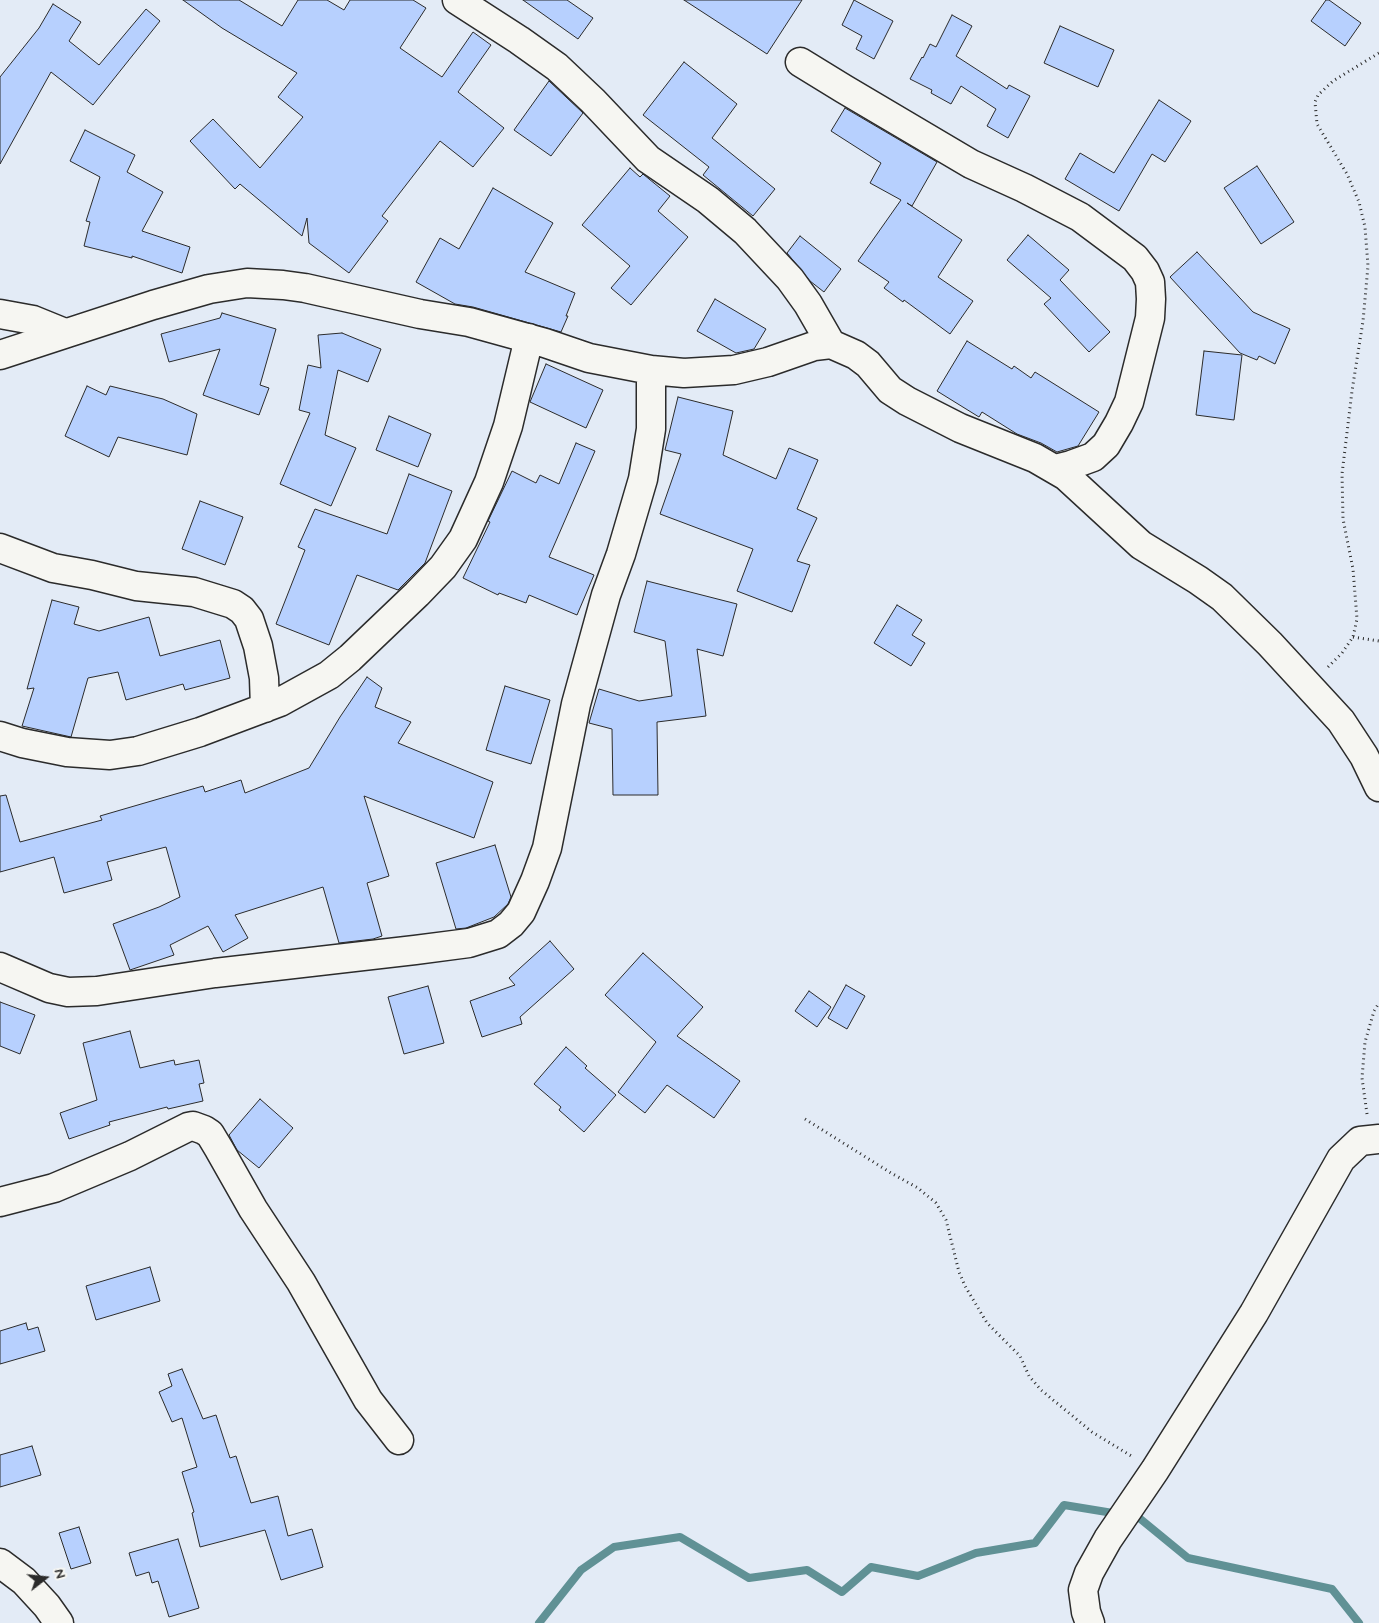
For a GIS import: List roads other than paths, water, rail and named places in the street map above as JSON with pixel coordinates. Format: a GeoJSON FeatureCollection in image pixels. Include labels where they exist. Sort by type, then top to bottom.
{"type":"FeatureCollection","features":[{"type":"Feature","properties":{"kind":"street"},"geometry":{"type":"LineString","coordinates":[[457,0],[557,66],[593,100],[648,158],[708,200],[745,231],[799,291],[831,344]]}},
{"type":"Feature","properties":{"kind":"street"},"geometry":{"type":"LineString","coordinates":[[800,62],[971,164],[1080,216],[1135,258],[1145,271],[1150,282],[1150,318],[1129,402],[1106,445],[1093,456],[1055,469]]}},
{"type":"Feature","properties":{"kind":"street"},"geometry":{"type":"LineString","coordinates":[[0,355],[209,289],[247,284],[283,285],[304,288],[420,314],[469,322],[529,338],[589,358],[651,370],[684,373],[734,370],[760,364],[814,346],[831,344],[856,355],[868,364],[890,390],[907,401],[960,428],[1034,458],[1066,476],[1141,545],[1162,560],[1198,580],[1222,598],[1264,637],[1349,732],[1373,771],[1379,787]]}},
{"type":"Feature","properties":{"kind":"street"},"geometry":{"type":"LineString","coordinates":[[0,314],[33,320],[65,333]]}},
{"type":"Feature","properties":{"kind":"street"},"geometry":{"type":"LineString","coordinates":[[0,736],[22,743],[67,752],[110,754],[147,748],[200,732],[266,708],[328,675],[350,658],[417,594],[443,567],[463,538],[489,482],[508,426],[529,338]]}},
{"type":"Feature","properties":{"kind":"street"},"geometry":{"type":"LineString","coordinates":[[0,967],[49,988],[68,992],[97,991],[215,973],[469,943],[498,934],[511,924],[521,912],[535,881],[546,848],[576,704],[606,596],[621,554],[643,479],[651,428],[651,370]]}},
{"type":"Feature","properties":{"kind":"street"},"geometry":{"type":"LineString","coordinates":[[0,548],[53,568],[136,586],[194,592],[233,604],[242,610],[249,619],[258,646],[264,678],[266,708]]}},
{"type":"Feature","properties":{"kind":"street"},"geometry":{"type":"LineString","coordinates":[[0,1202],[54,1188],[130,1156],[188,1127],[193,1126],[204,1130],[210,1134],[220,1149],[253,1209],[301,1282],[368,1400],[400,1440]]}},
{"type":"Feature","properties":{"kind":"street"},"geometry":{"type":"LineString","coordinates":[[1090,1623],[1086,1612],[1083,1590],[1089,1573],[1108,1539],[1155,1470],[1254,1313],[1341,1159],[1360,1141],[1374,1139]]}},
{"type":"Feature","properties":{"kind":"street"},"geometry":{"type":"LineString","coordinates":[[0,1563],[24,1581],[48,1606],[59,1623]]}},
{"type":"Feature","properties":{"kind":"waterway"},"geometry":{"type":"LineString","coordinates":[[539,1623],[581,1570],[614,1547],[680,1537],[749,1578],[807,1570],[842,1592],[871,1567],[918,1576],[976,1553],[1035,1543],[1064,1505],[1119,1514]]}},
{"type":"Feature","properties":{"kind":"waterway"},"geometry":{"type":"LineString","coordinates":[[1131,1516],[1138,1517],[1188,1558],[1332,1589],[1359,1623]]}}]}
